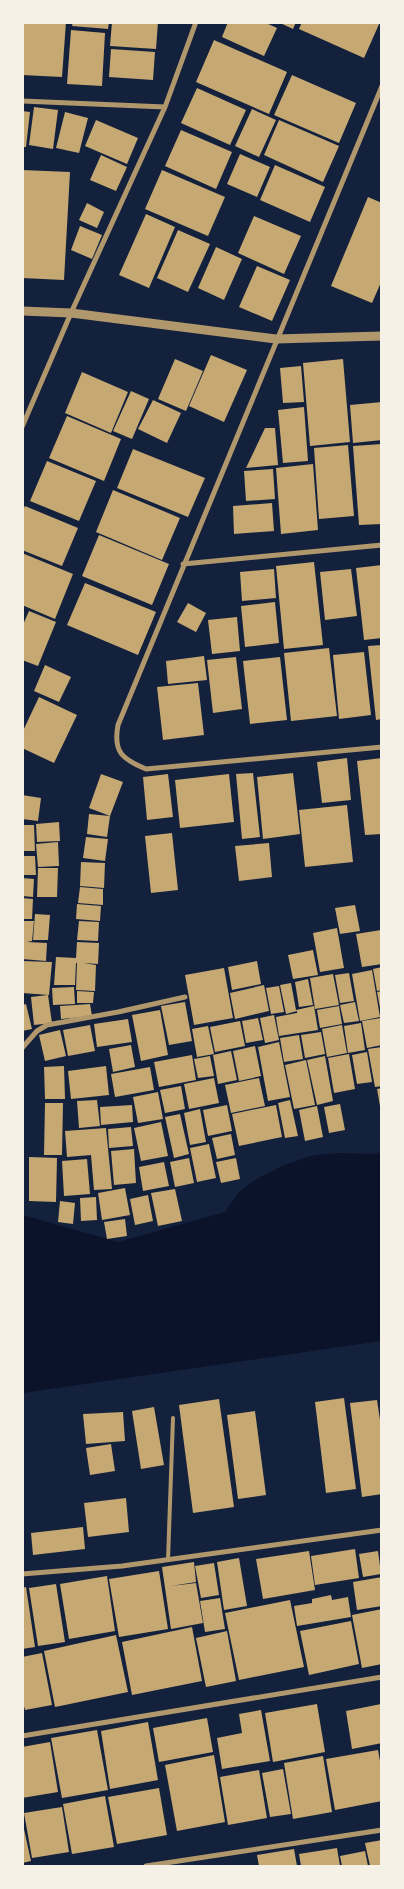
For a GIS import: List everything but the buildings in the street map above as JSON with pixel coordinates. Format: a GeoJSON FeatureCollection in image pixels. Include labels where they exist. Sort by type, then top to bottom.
{"type":"FeatureCollection","features":[{"type":"Feature","properties":{"kind":"street"},"geometry":{"type":"LineString","coordinates":[[22,427],[164,107],[196,22]]}},
{"type":"Feature","properties":{"kind":"street"},"geometry":{"type":"LineString","coordinates":[[382,86],[183,564],[118,724],[115,740],[120,753],[131,763],[146,769],[382,747]]}},
{"type":"Feature","properties":{"kind":"street"},"geometry":{"type":"LineString","coordinates":[[22,101],[164,107]]}},
{"type":"Feature","properties":{"kind":"street"},"geometry":{"type":"LineString","coordinates":[[22,311],[71,313],[276,339],[382,336]]}},
{"type":"Feature","properties":{"kind":"street"},"geometry":{"type":"LineString","coordinates":[[183,564],[382,545]]}},
{"type":"Feature","properties":{"kind":"street"},"geometry":{"type":"LineString","coordinates":[[22,1048],[37,1031],[47,1025],[185,997]]}},
{"type":"Feature","properties":{"kind":"street"},"geometry":{"type":"LineString","coordinates":[[22,1574],[122,1566],[382,1530]]}},
{"type":"Feature","properties":{"kind":"street"},"geometry":{"type":"LineString","coordinates":[[22,1736],[382,1677]]}},
{"type":"Feature","properties":{"kind":"street"},"geometry":{"type":"LineString","coordinates":[[146,1866],[382,1830]]}},
{"type":"Feature","properties":{"kind":"lane"},"geometry":{"type":"LineString","coordinates":[[168,1560],[173,1418]]}},
{"type":"Feature","properties":{"kind":"water"},"geometry":{"type":"Polygon","coordinates":[[[381,1152],[381,1341],[23,1393],[23,1215],[118,1242],[225,1212],[239,1192],[253,1181],[282,1166],[304,1158],[340,1153],[373,1154],[381,1152]]]}}]}
